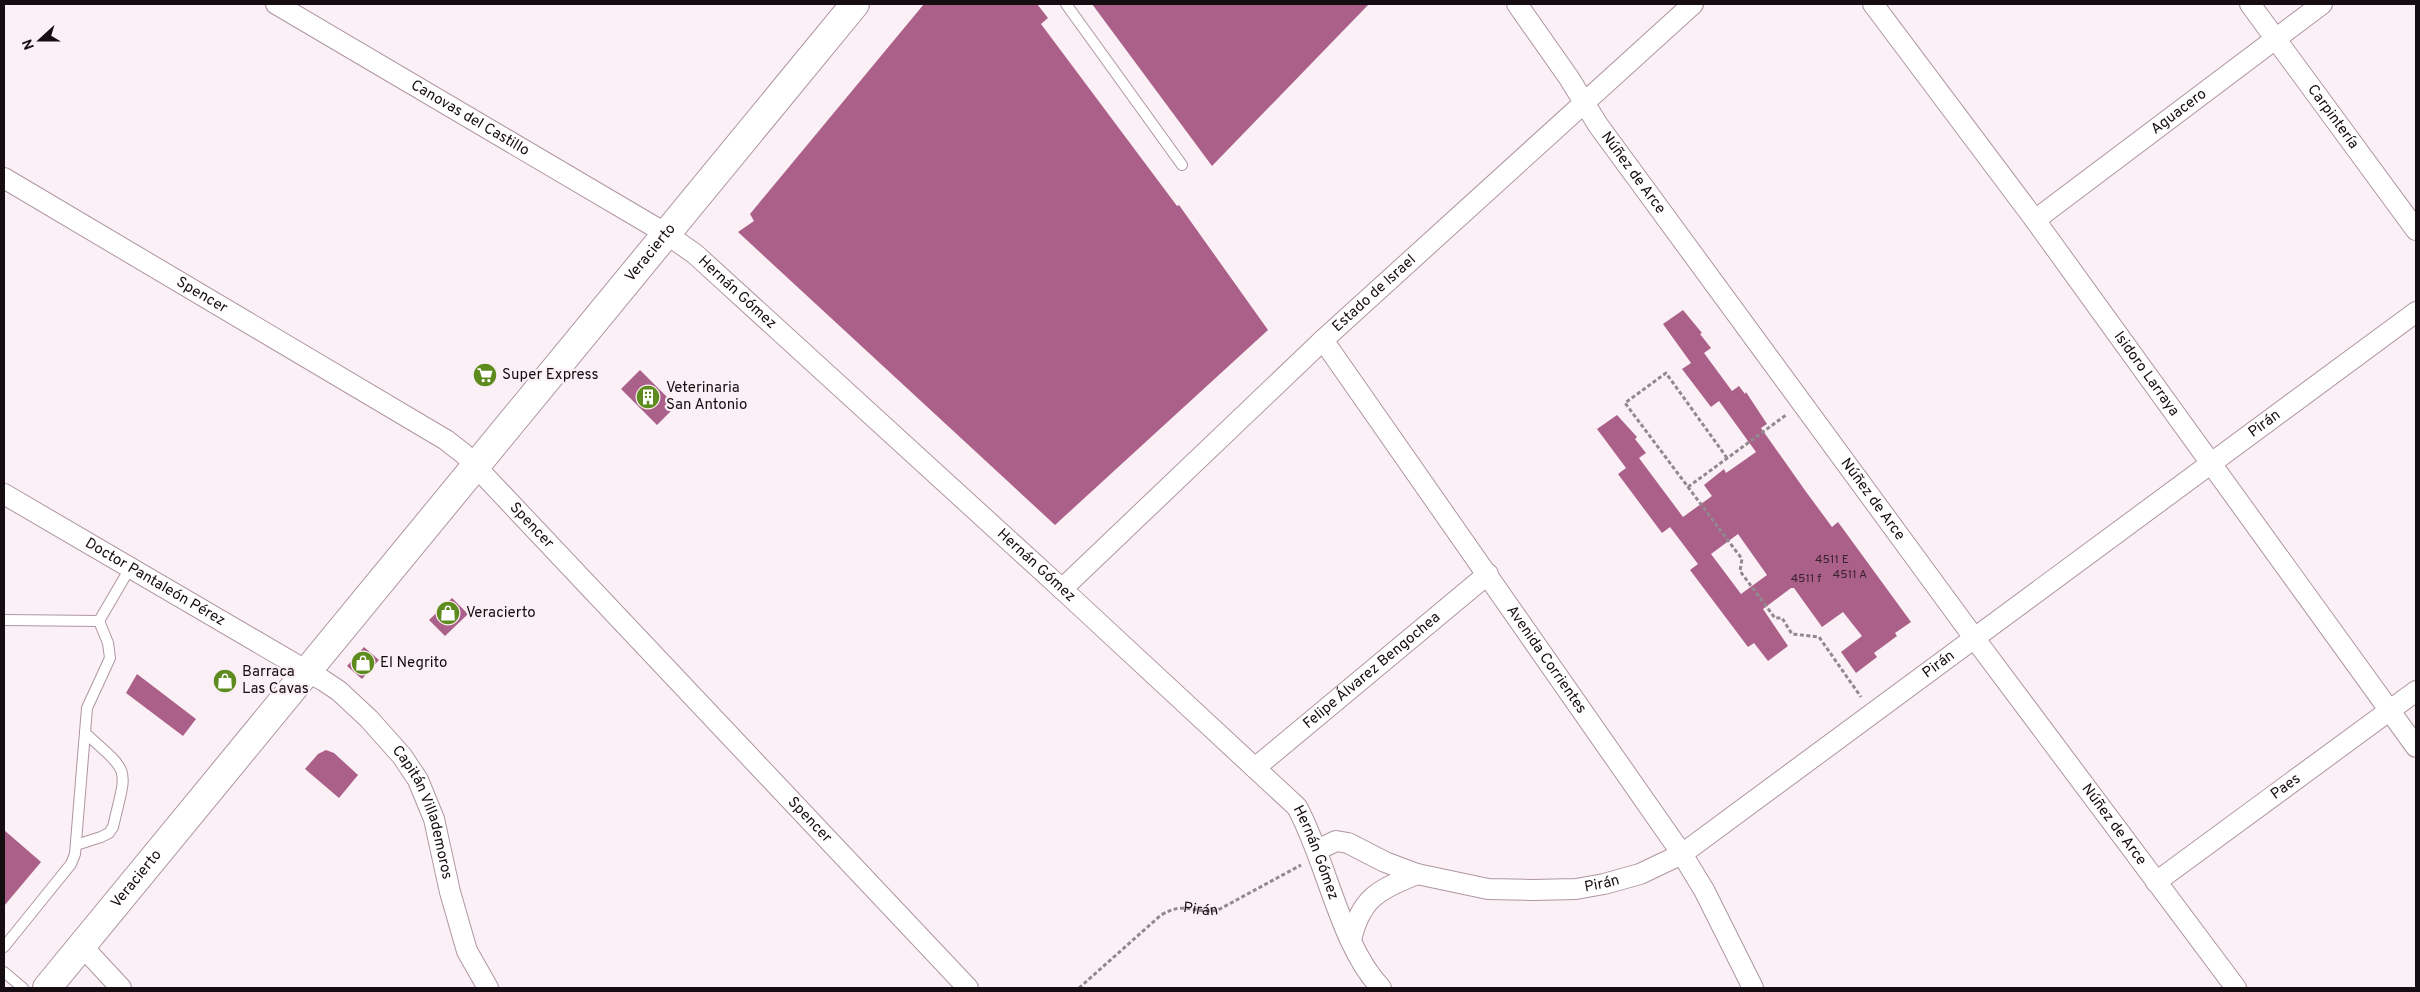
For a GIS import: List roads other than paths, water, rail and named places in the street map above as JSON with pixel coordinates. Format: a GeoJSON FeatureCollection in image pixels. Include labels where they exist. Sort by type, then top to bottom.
{"type":"FeatureCollection","features":[{"type":"Feature","properties":{"kind":"street","name":"Canovas del Castillo"},"geometry":{"type":"LineString","coordinates":[[276,4],[665,233]]}},
{"type":"Feature","properties":{"kind":"street","name":"Veracierto"},"geometry":{"type":"LineString","coordinates":[[47,988],[854,4]]}},
{"type":"Feature","properties":{"kind":"street","name":"Núñez de Arce"},"geometry":{"type":"LineString","coordinates":[[1518,4],[1569,78],[1584,104],[1802,404],[2236,988]]}},
{"type":"Feature","properties":{"kind":"street","name":"Estado de Israel"},"geometry":{"type":"LineString","coordinates":[[1062,589],[1324,340],[1693,4]]}},
{"type":"Feature","properties":{"kind":"street","name":"Isidoro Larraya"},"geometry":{"type":"LineString","coordinates":[[1873,4],[2035,220],[2416,747]]}},
{"type":"Feature","properties":{"kind":"street","name":"Carpintería"},"geometry":{"type":"LineString","coordinates":[[2250,4],[2416,230]]}},
{"type":"Feature","properties":{"kind":"street","name":"Aguacero"},"geometry":{"type":"LineString","coordinates":[[2035,220],[2322,4]]}},
{"type":"Feature","properties":{"kind":"street","name":"Spencer"},"geometry":{"type":"LineString","coordinates":[[4,178],[446,440],[475,465],[968,988]]}},
{"type":"Feature","properties":{"kind":"street","name":"Hernán Gómez"},"geometry":{"type":"LineString","coordinates":[[665,233],[695,254],[1062,589],[1297,808],[1317,850],[1351,940],[1362,963],[1381,988]]}},
{"type":"Feature","properties":{"kind":"street","name":"Pirán"},"geometry":{"type":"LineString","coordinates":[[1317,850],[1336,841],[1348,843],[1385,862],[1417,874],[1488,889],[1576,889],[1640,874],[1682,854],[2416,312]]}},
{"type":"Feature","properties":{"kind":"street","name":"Avenida Corrientes"},"geometry":{"type":"LineString","coordinates":[[1324,340],[1682,854],[1704,890],[1753,988]]}},
{"type":"Feature","properties":{"kind":"street","name":"Doctor Pantaleón Pérez"},"geometry":{"type":"LineString","coordinates":[[4,494],[306,672]]}},
{"type":"Feature","properties":{"kind":"street","name":"Felipe Álvarez Bengochea"},"geometry":{"type":"LineString","coordinates":[[1254,768],[1488,574]]}},
{"type":"Feature","properties":{"kind":"street","name":"Capitán Villademoros"},"geometry":{"type":"LineString","coordinates":[[306,672],[339,690],[369,718],[416,775],[426,794],[434,819],[450,892],[467,951],[488,988]]}},
{"type":"Feature","properties":{"kind":"street","name":"Paes"},"geometry":{"type":"LineString","coordinates":[[2156,882],[2416,691]]}},
{"type":"Feature","properties":{"kind":"street","name":"Hernán Gómez"},"geometry":{"type":"LineString","coordinates":[[1351,940],[1354,924],[1370,898],[1383,888],[1417,874]]}},
{"type":"Feature","properties":{"kind":"street"},"geometry":{"type":"LineString","coordinates":[[82,946],[122,988]]}},
{"type":"Feature","properties":{"kind":"lane"},"geometry":{"type":"LineString","coordinates":[[1066,4],[1182,165]]}},
{"type":"Feature","properties":{"kind":"lane"},"geometry":{"type":"LineString","coordinates":[[4,947],[71,864],[76,845],[87,708],[110,658],[108,643],[100,621],[130,568]]}},
{"type":"Feature","properties":{"kind":"lane"},"geometry":{"type":"LineString","coordinates":[[4,620],[100,621]]}},
{"type":"Feature","properties":{"kind":"lane"},"geometry":{"type":"LineString","coordinates":[[76,845],[109,833],[113,827],[125,778],[119,763],[85,732]]}},
{"type":"Feature","properties":{"kind":"lane"},"geometry":{"type":"LineString","coordinates":[[4,972],[23,988]]}},
{"type":"Feature","properties":{"kind":"place","name":"Super Express"},"geometry":{"type":"Point","coordinates":[485,375]}},
{"type":"Feature","properties":{"kind":"place","name":"Veterinaria San Antonio"},"geometry":{"type":"Point","coordinates":[648,397]}},
{"type":"Feature","properties":{"kind":"place","name":"Veracierto"},"geometry":{"type":"Point","coordinates":[448,613]}},
{"type":"Feature","properties":{"kind":"place","name":"El Negrito"},"geometry":{"type":"Point","coordinates":[363,663]}},
{"type":"Feature","properties":{"kind":"place","name":"Barraca Las Cavas"},"geometry":{"type":"Point","coordinates":[225,681]}}]}
